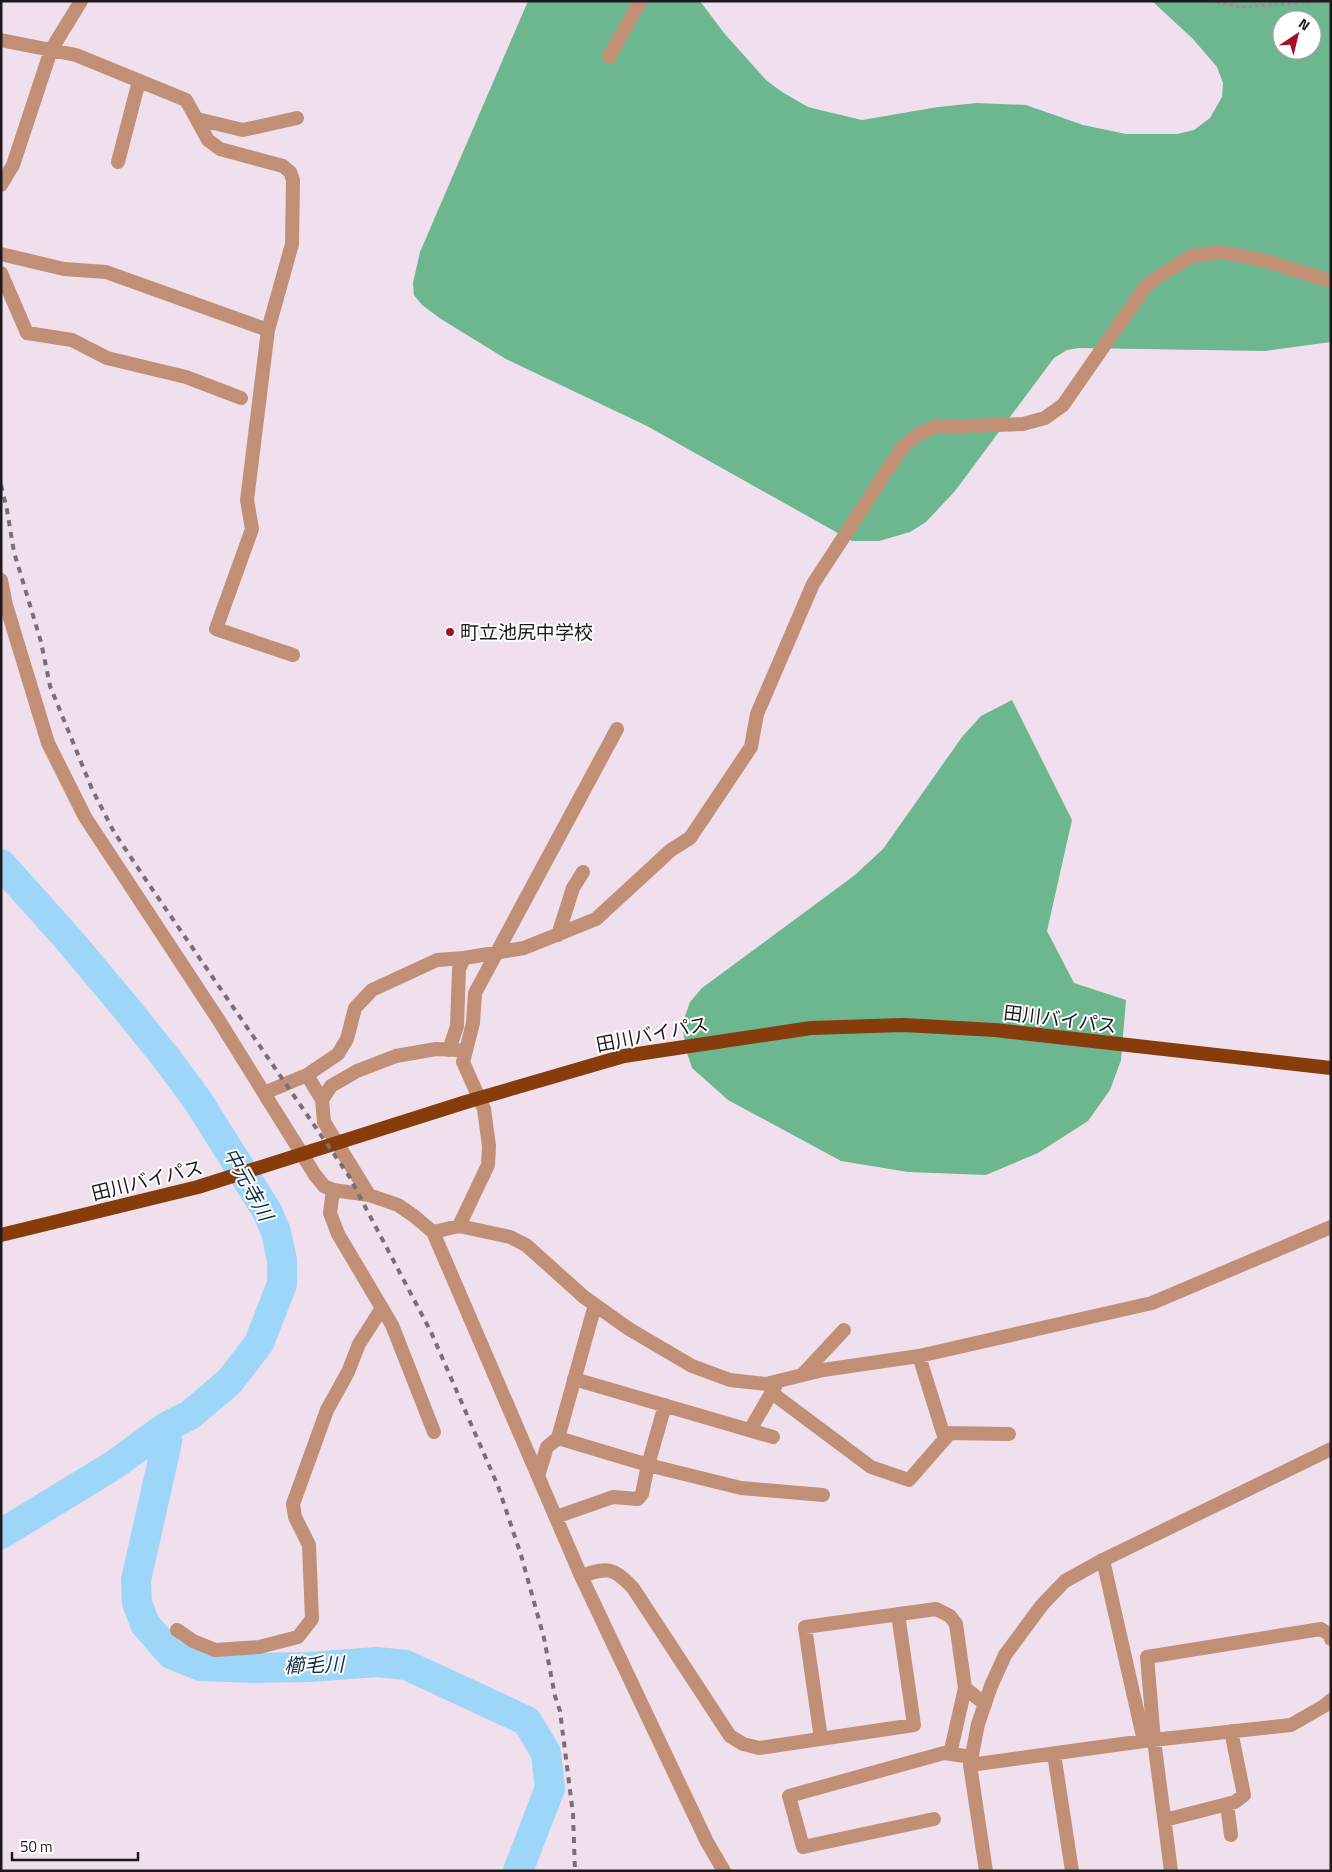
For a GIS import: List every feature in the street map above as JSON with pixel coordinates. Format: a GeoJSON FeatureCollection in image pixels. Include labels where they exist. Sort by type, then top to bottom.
{"type":"FeatureCollection","features":[{"type":"Feature","properties":{"kind":"highway","name":"田川バイパス"},"geometry":{"type":"LineString","coordinates":[[1,1235],[198,1187],[466,1102],[624,1056],[811,1028],[903,1025],[995,1030],[1331,1068]]}},
{"type":"Feature","properties":{"kind":"street"},"geometry":{"type":"LineString","coordinates":[[1,185],[13,165],[51,50],[81,1]]}},
{"type":"Feature","properties":{"kind":"street"},"geometry":{"type":"LineString","coordinates":[[609,57],[640,1]]}},
{"type":"Feature","properties":{"kind":"street"},"geometry":{"type":"LineString","coordinates":[[1,40],[76,55],[186,100],[208,140],[220,149],[283,166],[290,172],[293,180],[292,244],[268,330],[247,500],[252,529],[216,629],[293,655]]}},
{"type":"Feature","properties":{"kind":"street"},"geometry":{"type":"LineString","coordinates":[[118,162],[139,81]]}},
{"type":"Feature","properties":{"kind":"street"},"geometry":{"type":"LineString","coordinates":[[196,119],[243,130],[297,118]]}},
{"type":"Feature","properties":{"kind":"street"},"geometry":{"type":"LineString","coordinates":[[264,1093],[307,1074],[338,1054],[347,1038],[355,1008],[372,990],[437,960],[464,958],[524,948],[596,919],[671,850],[690,838],[751,747],[757,714],[813,584],[901,449],[917,435],[934,427],[1023,424],[1045,418],[1063,405],[1145,287],[1165,272],[1192,256],[1222,252],[1262,260],[1331,281]]}},
{"type":"Feature","properties":{"kind":"street"},"geometry":{"type":"LineString","coordinates":[[1,254],[64,269],[106,272],[268,330]]}},
{"type":"Feature","properties":{"kind":"street"},"geometry":{"type":"LineString","coordinates":[[1,273],[26,333],[72,340],[107,358],[186,376],[241,398]]}},
{"type":"Feature","properties":{"kind":"street"},"geometry":{"type":"LineString","coordinates":[[1,580],[6,605],[48,744],[81,809],[218,1019],[315,1175],[324,1186],[334,1190],[369,1195],[398,1205],[433,1232],[581,1576],[703,1833],[724,1871]]}},
{"type":"Feature","properties":{"kind":"street"},"geometry":{"type":"LineString","coordinates":[[459,1226],[488,1165],[489,1146],[484,1109],[463,1062],[473,1023],[475,993],[617,729]]}},
{"type":"Feature","properties":{"kind":"street"},"geometry":{"type":"LineString","coordinates":[[558,935],[573,888],[583,872]]}},
{"type":"Feature","properties":{"kind":"street"},"geometry":{"type":"LineString","coordinates":[[449,1050],[457,1026],[459,969],[464,958]]}},
{"type":"Feature","properties":{"kind":"street"},"geometry":{"type":"LineString","coordinates":[[322,1100],[331,1086],[357,1071],[396,1056],[436,1049],[466,1050]]}},
{"type":"Feature","properties":{"kind":"street"},"geometry":{"type":"LineString","coordinates":[[307,1074],[322,1100],[324,1122],[369,1195]]}},
{"type":"Feature","properties":{"kind":"street"},"geometry":{"type":"LineString","coordinates":[[334,1190],[330,1214],[338,1234],[392,1324],[434,1432]]}},
{"type":"Feature","properties":{"kind":"street"},"geometry":{"type":"LineString","coordinates":[[433,1232],[459,1226],[510,1237],[526,1245],[595,1305],[628,1329],[692,1366],[730,1380],[766,1384],[775,1387],[871,1467],[909,1480],[950,1433]]}},
{"type":"Feature","properties":{"kind":"street"},"geometry":{"type":"LineString","coordinates":[[750,1430],[775,1387],[802,1375],[823,1370],[919,1356],[1152,1303],[1331,1227]]}},
{"type":"Feature","properties":{"kind":"street"},"geometry":{"type":"LineString","coordinates":[[538,1476],[548,1447],[558,1438],[595,1305]]}},
{"type":"Feature","properties":{"kind":"street"},"geometry":{"type":"LineString","coordinates":[[177,1630],[193,1641],[215,1650],[259,1647],[298,1637],[312,1620],[309,1545],[295,1517],[293,1504],[327,1410],[348,1372],[359,1344],[382,1308]]}},
{"type":"Feature","properties":{"kind":"street"},"geometry":{"type":"LineString","coordinates":[[802,1375],[844,1330]]}},
{"type":"Feature","properties":{"kind":"street"},"geometry":{"type":"LineString","coordinates":[[919,1356],[943,1433],[1009,1434]]}},
{"type":"Feature","properties":{"kind":"street"},"geometry":{"type":"LineString","coordinates":[[574,1379],[773,1436]]}},
{"type":"Feature","properties":{"kind":"street"},"geometry":{"type":"LineString","coordinates":[[556,1517],[613,1497],[638,1499],[642,1494],[665,1405]]}},
{"type":"Feature","properties":{"kind":"street"},"geometry":{"type":"LineString","coordinates":[[558,1438],[648,1465],[741,1488],[823,1495]]}},
{"type":"Feature","properties":{"kind":"street"},"geometry":{"type":"LineString","coordinates":[[986,1871],[971,1761],[978,1724],[1005,1655],[1042,1605],[1066,1581],[1103,1560],[1331,1449]]}},
{"type":"Feature","properties":{"kind":"street"},"geometry":{"type":"LineString","coordinates":[[1103,1560],[1149,1740],[1165,1820],[1172,1871]]}},
{"type":"Feature","properties":{"kind":"street"},"geometry":{"type":"LineString","coordinates":[[581,1576],[601,1569],[612,1570],[622,1576],[633,1588],[730,1736],[743,1744],[759,1748],[914,1725],[898,1614]]}},
{"type":"Feature","properties":{"kind":"street"},"geometry":{"type":"LineString","coordinates":[[821,1739],[805,1627],[936,1609],[950,1616],[956,1624],[965,1688],[950,1754]]}},
{"type":"Feature","properties":{"kind":"street"},"geometry":{"type":"LineString","coordinates":[[1149,1740],[1147,1657],[1321,1629],[1330,1634],[1331,1639]]}},
{"type":"Feature","properties":{"kind":"street"},"geometry":{"type":"LineString","coordinates":[[965,1688],[985,1704]]}},
{"type":"Feature","properties":{"kind":"street"},"geometry":{"type":"LineString","coordinates":[[934,1819],[803,1846],[789,1796],[944,1753],[971,1761],[1054,1754],[1149,1740],[1291,1724],[1324,1706],[1331,1700]]}},
{"type":"Feature","properties":{"kind":"street"},"geometry":{"type":"LineString","coordinates":[[1165,1820],[1235,1802],[1244,1795],[1231,1731]]}},
{"type":"Feature","properties":{"kind":"street"},"geometry":{"type":"LineString","coordinates":[[1054,1754],[1072,1871]]}},
{"type":"Feature","properties":{"kind":"street"},"geometry":{"type":"LineString","coordinates":[[1227,1804],[1232,1835]]}},
{"type":"Feature","properties":{"kind":"path"},"geometry":{"type":"LineString","coordinates":[[1210,1],[1241,7],[1324,1]]}},
{"type":"Feature","properties":{"kind":"green space"},"geometry":{"type":"Polygon","coordinates":[[[528,1],[700,1],[724,33],[766,80],[782,92],[808,107],[862,120],[938,107],[977,103],[1026,105],[1083,125],[1126,134],[1177,134],[1194,130],[1210,118],[1222,97],[1223,83],[1217,67],[1193,39],[1152,1],[1331,1],[1331,342],[1265,351],[1079,348],[1067,350],[1054,358],[955,491],[926,522],[910,532],[879,541],[852,541],[647,426],[506,359],[441,319],[422,305],[414,295],[413,283],[420,252],[528,1]]]}},
{"type":"Feature","properties":{"kind":"green space"},"geometry":{"type":"Polygon","coordinates":[[[1012,700],[1072,820],[1047,931],[1074,983],[1126,1000],[1121,1060],[1110,1090],[1088,1121],[1038,1153],[986,1175],[908,1172],[841,1161],[728,1100],[692,1068],[683,1031],[685,1016],[690,1002],[702,988],[855,875],[883,849],[962,737],[981,716],[1012,700]]]}},
{"type":"Feature","properties":{"kind":"waterway","name":"中元寺川"},"geometry":{"type":"LineString","coordinates":[[1,864],[69,940],[126,1008],[198,1101],[267,1211],[276,1232],[282,1260],[282,1284],[259,1343],[230,1381],[190,1415],[166,1427],[114,1465],[1,1534]]}},
{"type":"Feature","properties":{"kind":"waterway","name":"櫛毛川"},"geometry":{"type":"LineString","coordinates":[[166,1427],[167,1442],[136,1580],[137,1603],[145,1624],[171,1654],[201,1666],[253,1668],[310,1667],[377,1662],[406,1665],[527,1721],[546,1753],[550,1788],[518,1871]]}},
{"type":"Feature","properties":{"kind":"railway"},"geometry":{"type":"LineString","coordinates":[[1,485],[14,552],[41,642],[50,686],[92,789],[114,832],[349,1176],[431,1332],[498,1486],[521,1555],[544,1638],[555,1696],[560,1711],[573,1814],[575,1871]]}},
{"type":"Feature","properties":{"kind":"place","name":"町立池尻中学校"},"geometry":{"type":"Point","coordinates":[450,632]}}]}
